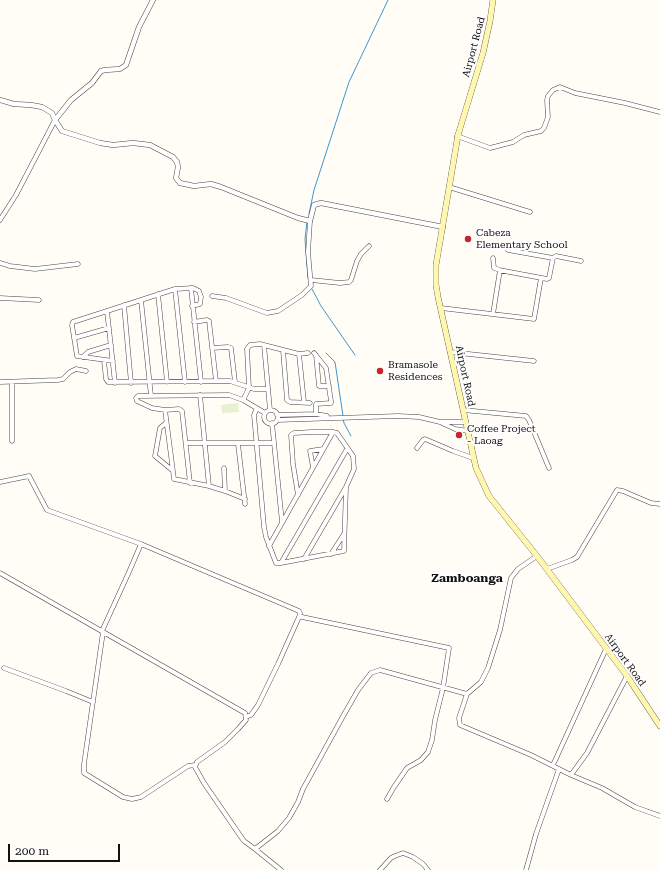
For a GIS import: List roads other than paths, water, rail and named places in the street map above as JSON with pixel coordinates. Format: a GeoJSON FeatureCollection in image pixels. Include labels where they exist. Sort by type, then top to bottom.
{"type":"FeatureCollection","features":[{"type":"Feature","properties":{"kind":"main road","name":"Airport Road"},"geometry":{"type":"LineString","coordinates":[[493,0],[483,53],[457,136],[436,265],[436,284],[473,458],[479,477],[489,496],[627,676],[660,726]]}},
{"type":"Feature","properties":{"kind":"street"},"geometry":{"type":"LineString","coordinates":[[0,220],[16,195],[55,120],[72,100],[92,83],[101,72],[120,70],[126,65],[138,31],[153,0]]}},
{"type":"Feature","properties":{"kind":"street"},"geometry":{"type":"LineString","coordinates":[[457,136],[487,148],[493,148],[513,142],[524,135],[541,131],[544,128],[548,117],[548,96],[553,90],[560,87],[575,93],[660,112]]}},
{"type":"Feature","properties":{"kind":"street"},"geometry":{"type":"LineString","coordinates":[[0,100],[14,104],[42,107],[52,113],[60,129],[64,133],[100,144],[145,144],[155,147],[173,157],[177,162],[178,167],[176,178],[177,181],[183,184],[194,186],[211,184],[298,218],[310,220]]}},
{"type":"Feature","properties":{"kind":"street"},"geometry":{"type":"LineString","coordinates":[[449,187],[530,212]]}},
{"type":"Feature","properties":{"kind":"street"},"geometry":{"type":"LineString","coordinates":[[212,296],[226,298],[271,313],[278,311],[308,291],[311,286],[308,252],[310,220],[314,205],[321,203],[443,227]]}},
{"type":"Feature","properties":{"kind":"street"},"geometry":{"type":"LineString","coordinates":[[311,280],[340,283],[349,282],[359,256],[369,246]]}},
{"type":"Feature","properties":{"kind":"street"},"geometry":{"type":"LineString","coordinates":[[508,250],[553,258],[556,256],[581,261]]}},
{"type":"Feature","properties":{"kind":"street"},"geometry":{"type":"LineString","coordinates":[[493,258],[494,268],[499,270],[547,279],[549,278],[553,258]]}},
{"type":"Feature","properties":{"kind":"street"},"geometry":{"type":"LineString","coordinates":[[0,263],[10,266],[35,269],[78,264]]}},
{"type":"Feature","properties":{"kind":"street"},"geometry":{"type":"LineString","coordinates":[[493,314],[499,270]]}},
{"type":"Feature","properties":{"kind":"street"},"geometry":{"type":"LineString","coordinates":[[441,308],[534,319],[541,278]]}},
{"type":"Feature","properties":{"kind":"street"},"geometry":{"type":"LineString","coordinates":[[191,288],[200,382]]}},
{"type":"Feature","properties":{"kind":"street"},"geometry":{"type":"LineString","coordinates":[[175,289],[184,382]]}},
{"type":"Feature","properties":{"kind":"street"},"geometry":{"type":"LineString","coordinates":[[113,361],[104,361],[77,355],[72,325],[73,322],[175,289],[197,289],[201,295],[200,304],[192,306]]}},
{"type":"Feature","properties":{"kind":"street"},"geometry":{"type":"LineString","coordinates":[[158,294],[167,382]]}},
{"type":"Feature","properties":{"kind":"street"},"geometry":{"type":"LineString","coordinates":[[0,298],[39,300]]}},
{"type":"Feature","properties":{"kind":"street"},"geometry":{"type":"LineString","coordinates":[[141,300],[151,396]]}},
{"type":"Feature","properties":{"kind":"street"},"geometry":{"type":"LineString","coordinates":[[124,305],[131,382]]}},
{"type":"Feature","properties":{"kind":"street"},"geometry":{"type":"LineString","coordinates":[[107,311],[115,383]]}},
{"type":"Feature","properties":{"kind":"street"},"geometry":{"type":"LineString","coordinates":[[194,322],[209,321],[216,381]]}},
{"type":"Feature","properties":{"kind":"street"},"geometry":{"type":"LineString","coordinates":[[74,338],[109,328]]}},
{"type":"Feature","properties":{"kind":"street"},"geometry":{"type":"LineString","coordinates":[[243,400],[249,388],[247,348],[252,344],[264,345],[299,354],[308,353]]}},
{"type":"Feature","properties":{"kind":"street"},"geometry":{"type":"LineString","coordinates":[[82,357],[88,352],[111,345]]}},
{"type":"Feature","properties":{"kind":"street"},"geometry":{"type":"LineString","coordinates":[[264,345],[270,410]]}},
{"type":"Feature","properties":{"kind":"street"},"geometry":{"type":"LineString","coordinates":[[212,348],[231,348],[235,382]]}},
{"type":"Feature","properties":{"kind":"street"},"geometry":{"type":"LineString","coordinates":[[283,350],[287,400],[290,402],[310,403]]}},
{"type":"Feature","properties":{"kind":"street"},"geometry":{"type":"LineString","coordinates":[[450,352],[534,360]]}},
{"type":"Feature","properties":{"kind":"street"},"geometry":{"type":"LineString","coordinates":[[299,354],[304,402]]}},
{"type":"Feature","properties":{"kind":"street"},"geometry":{"type":"LineString","coordinates":[[316,414],[316,404],[331,402],[329,386],[326,368],[315,354],[319,386],[329,386]]}},
{"type":"Feature","properties":{"kind":"street"},"geometry":{"type":"LineString","coordinates":[[104,361],[106,381],[108,382],[216,381],[235,382],[249,388],[268,389]]}},
{"type":"Feature","properties":{"kind":"street"},"geometry":{"type":"LineString","coordinates":[[0,382],[61,380],[74,370],[79,369],[86,371]]}},
{"type":"Feature","properties":{"kind":"street"},"geometry":{"type":"LineString","coordinates":[[12,382],[12,441]]}},
{"type":"Feature","properties":{"kind":"street"},"geometry":{"type":"LineString","coordinates":[[200,395],[209,486]]}},
{"type":"Feature","properties":{"kind":"street"},"geometry":{"type":"LineString","coordinates":[[190,482],[182,410],[152,408],[136,400],[138,396],[229,395],[243,400],[265,413]]}},
{"type":"Feature","properties":{"kind":"street"},"geometry":{"type":"LineString","coordinates":[[257,408],[254,415],[264,527],[266,537],[276,563],[344,551],[346,487]]}},
{"type":"Feature","properties":{"kind":"street"},"geometry":{"type":"LineString","coordinates":[[165,410],[174,479],[209,486],[226,491],[244,499]]}},
{"type":"Feature","properties":{"kind":"street"},"geometry":{"type":"LineString","coordinates":[[265,413],[270,410]]}},
{"type":"Feature","properties":{"kind":"street"},"geometry":{"type":"LineString","coordinates":[[270,410],[275,412],[277,418]]}},
{"type":"Feature","properties":{"kind":"street"},"geometry":{"type":"LineString","coordinates":[[463,410],[526,416],[530,420],[549,468]]}},
{"type":"Feature","properties":{"kind":"street"},"geometry":{"type":"LineString","coordinates":[[265,413],[265,420],[272,424]]}},
{"type":"Feature","properties":{"kind":"street"},"geometry":{"type":"LineString","coordinates":[[282,522],[272,424],[277,418],[316,414],[331,418]]}},
{"type":"Feature","properties":{"kind":"street"},"geometry":{"type":"LineString","coordinates":[[297,416],[331,418],[398,416],[419,417],[440,422],[455,429],[468,431]]}},
{"type":"Feature","properties":{"kind":"street"},"geometry":{"type":"LineString","coordinates":[[440,422],[466,422]]}},
{"type":"Feature","properties":{"kind":"street"},"geometry":{"type":"LineString","coordinates":[[166,423],[160,428],[155,455],[172,470]]}},
{"type":"Feature","properties":{"kind":"street"},"geometry":{"type":"LineString","coordinates":[[269,546],[333,432]]}},
{"type":"Feature","properties":{"kind":"street"},"geometry":{"type":"LineString","coordinates":[[298,494],[293,464],[292,435],[294,433],[333,432],[338,434],[353,456],[355,466],[354,470],[346,487],[304,559]]}},
{"type":"Feature","properties":{"kind":"street"},"geometry":{"type":"LineString","coordinates":[[417,448],[422,440],[425,439],[473,458]]}},
{"type":"Feature","properties":{"kind":"street"},"geometry":{"type":"LineString","coordinates":[[186,443],[273,443]]}},
{"type":"Feature","properties":{"kind":"street"},"geometry":{"type":"LineString","coordinates":[[238,444],[245,504]]}},
{"type":"Feature","properties":{"kind":"street"},"geometry":{"type":"LineString","coordinates":[[313,468],[310,451],[323,449]]}},
{"type":"Feature","properties":{"kind":"street"},"geometry":{"type":"LineString","coordinates":[[281,563],[347,449]]}},
{"type":"Feature","properties":{"kind":"street"},"geometry":{"type":"LineString","coordinates":[[224,468],[226,491]]}},
{"type":"Feature","properties":{"kind":"street"},"geometry":{"type":"LineString","coordinates":[[0,482],[29,476],[47,510],[141,544],[299,612],[299,616],[284,652],[251,716],[246,717],[244,722],[232,735],[195,765],[188,766],[137,798],[128,799],[84,773],[83,770],[102,632],[141,544]]}},
{"type":"Feature","properties":{"kind":"street"},"geometry":{"type":"LineString","coordinates":[[546,569],[577,557],[617,490],[623,491],[650,503],[660,504]]}},
{"type":"Feature","properties":{"kind":"street"},"geometry":{"type":"LineString","coordinates":[[331,554],[344,534]]}},
{"type":"Feature","properties":{"kind":"street"},"geometry":{"type":"LineString","coordinates":[[536,556],[513,574],[508,588],[500,630],[488,668],[481,682],[467,694],[459,718],[459,723],[462,726],[515,748],[602,788],[640,810],[660,816]]}},
{"type":"Feature","properties":{"kind":"street"},"geometry":{"type":"LineString","coordinates":[[0,573],[244,712],[246,717]]}},
{"type":"Feature","properties":{"kind":"street"},"geometry":{"type":"LineString","coordinates":[[299,616],[448,647],[450,649],[432,740],[428,752],[422,760],[407,768],[387,799]]}},
{"type":"Feature","properties":{"kind":"street"},"geometry":{"type":"LineString","coordinates":[[553,765],[606,649]]}},
{"type":"Feature","properties":{"kind":"street"},"geometry":{"type":"LineString","coordinates":[[4,668],[66,690],[93,702]]}},
{"type":"Feature","properties":{"kind":"street"},"geometry":{"type":"LineString","coordinates":[[255,849],[278,831],[288,818],[342,718],[368,676],[373,672],[380,670],[467,694]]}},
{"type":"Feature","properties":{"kind":"street"},"geometry":{"type":"LineString","coordinates":[[571,775],[587,753],[627,676]]}},
{"type":"Feature","properties":{"kind":"street"},"geometry":{"type":"LineString","coordinates":[[195,765],[204,783],[244,841],[281,870]]}},
{"type":"Feature","properties":{"kind":"street"},"geometry":{"type":"LineString","coordinates":[[526,870],[536,834],[560,770]]}},
{"type":"Feature","properties":{"kind":"street"},"geometry":{"type":"LineString","coordinates":[[380,870],[395,856],[403,853],[418,860],[428,870]]}},
{"type":"Feature","properties":{"kind":"waterway"},"geometry":{"type":"LineString","coordinates":[[309,214],[314,190],[349,82],[388,0]]}},
{"type":"Feature","properties":{"kind":"waterway"},"geometry":{"type":"LineString","coordinates":[[307,222],[305,239],[308,278]]}},
{"type":"Feature","properties":{"kind":"waterway"},"geometry":{"type":"LineString","coordinates":[[312,289],[321,306],[355,355]]}},
{"type":"Feature","properties":{"kind":"waterway"},"geometry":{"type":"LineString","coordinates":[[326,353],[335,362],[343,416]]}},
{"type":"Feature","properties":{"kind":"waterway"},"geometry":{"type":"LineString","coordinates":[[343,419],[351,436]]}},
{"type":"Feature","properties":{"kind":"place","name":"Cabeza Elementary School"},"geometry":{"type":"Point","coordinates":[468,239]}},
{"type":"Feature","properties":{"kind":"place","name":"Bramasole Residences"},"geometry":{"type":"Point","coordinates":[380,371]}},
{"type":"Feature","properties":{"kind":"place","name":"Coffee Project - Laoag"},"geometry":{"type":"Point","coordinates":[459,435]}},
{"type":"Feature","properties":{"kind":"district","name":"Zamboanga"},"geometry":{"type":"Point","coordinates":[467,578]}}]}
